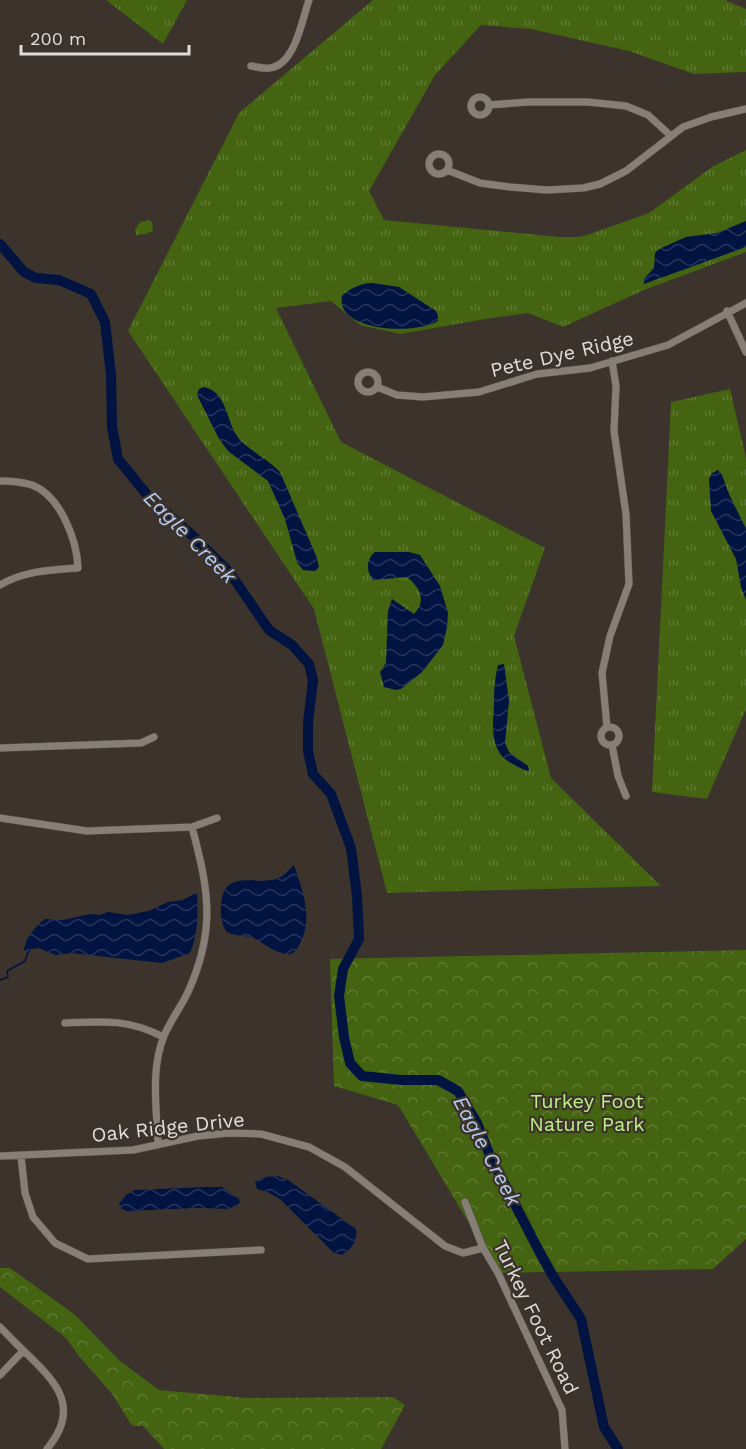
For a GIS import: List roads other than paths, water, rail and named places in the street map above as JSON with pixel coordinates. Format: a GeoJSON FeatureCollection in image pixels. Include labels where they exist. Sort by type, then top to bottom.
{"type":"FeatureCollection","features":[{"type":"Feature","properties":{"kind":"street"},"geometry":{"type":"LineString","coordinates":[[251,66],[270,68],[278,66],[288,58],[309,0]]}},
{"type":"Feature","properties":{"kind":"street"},"geometry":{"type":"LineString","coordinates":[[489,105],[528,102],[588,102],[626,106],[648,115],[671,136]]}},
{"type":"Feature","properties":{"kind":"street"},"geometry":{"type":"LineString","coordinates":[[447,170],[480,183],[547,189],[583,188],[600,184],[626,171],[671,136],[693,123],[746,109]]}},
{"type":"Feature","properties":{"kind":"street","name":"Pete Dye Ridge"},"geometry":{"type":"LineString","coordinates":[[377,387],[397,395],[415,397],[457,394],[479,392],[537,374],[590,368],[668,345],[727,311],[746,303]]}},
{"type":"Feature","properties":{"kind":"street"},"geometry":{"type":"LineString","coordinates":[[727,311],[746,352]]}},
{"type":"Feature","properties":{"kind":"street"},"geometry":{"type":"LineString","coordinates":[[607,727],[602,673],[610,636],[629,584],[627,514],[614,432],[616,386],[612,361]]}},
{"type":"Feature","properties":{"kind":"street"},"geometry":{"type":"LineString","coordinates":[[0,481],[13,481],[34,486],[46,494],[61,511],[77,555],[78,568],[42,570],[25,574],[0,585]]}},
{"type":"Feature","properties":{"kind":"street"},"geometry":{"type":"LineString","coordinates":[[607,727],[615,728],[619,733],[619,739],[612,745],[606,745],[600,738],[601,732],[607,727]]}},
{"type":"Feature","properties":{"kind":"street"},"geometry":{"type":"LineString","coordinates":[[0,748],[141,743],[154,737]]}},
{"type":"Feature","properties":{"kind":"street"},"geometry":{"type":"LineString","coordinates":[[612,745],[618,776],[626,796]]}},
{"type":"Feature","properties":{"kind":"street"},"geometry":{"type":"LineString","coordinates":[[0,818],[87,831],[192,827],[217,818]]}},
{"type":"Feature","properties":{"kind":"street"},"geometry":{"type":"LineString","coordinates":[[158,1145],[155,1074],[163,1037],[187,994],[205,944],[208,896],[192,827]]}},
{"type":"Feature","properties":{"kind":"street"},"geometry":{"type":"LineString","coordinates":[[66,1023],[125,1023],[147,1028],[163,1037]]}},
{"type":"Feature","properties":{"kind":"street","name":"Oak Ridge Drive"},"geometry":{"type":"LineString","coordinates":[[0,1156],[133,1150],[198,1136],[229,1133],[261,1134],[309,1147],[345,1167],[445,1246],[463,1253],[483,1248]]}},
{"type":"Feature","properties":{"kind":"street"},"geometry":{"type":"LineString","coordinates":[[21,1156],[25,1193],[33,1216],[55,1243],[88,1259],[261,1250]]}},
{"type":"Feature","properties":{"kind":"street","name":"Turkey Foot Road"},"geometry":{"type":"LineString","coordinates":[[465,1202],[483,1248],[498,1273],[562,1410],[566,1449]]}},
{"type":"Feature","properties":{"kind":"street"},"geometry":{"type":"LineString","coordinates":[[0,1327],[51,1377],[60,1393],[62,1422],[47,1449]]}},
{"type":"Feature","properties":{"kind":"street"},"geometry":{"type":"LineString","coordinates":[[0,1375],[23,1351]]}},
{"type":"Feature","properties":{"kind":"water"},"geometry":{"type":"Polygon","coordinates":[[[746,221],[746,247],[644,284],[644,279],[654,268],[655,253],[659,249],[686,237],[717,233],[746,221]]]}},
{"type":"Feature","properties":{"kind":"water"},"geometry":{"type":"Polygon","coordinates":[[[372,283],[399,287],[436,311],[438,321],[413,328],[397,329],[364,323],[351,317],[343,308],[342,296],[356,287],[372,283]]]}},
{"type":"Feature","properties":{"kind":"water"},"geometry":{"type":"Polygon","coordinates":[[[204,387],[212,390],[222,400],[237,436],[280,472],[317,558],[319,567],[315,571],[303,570],[297,562],[285,519],[268,481],[228,451],[218,437],[197,395],[199,389],[204,387]]]}},
{"type":"Feature","properties":{"kind":"water"},"geometry":{"type":"Polygon","coordinates":[[[718,470],[746,529],[746,600],[736,559],[711,511],[709,479],[712,473],[718,470]]]}},
{"type":"Feature","properties":{"kind":"water"},"geometry":{"type":"Polygon","coordinates":[[[375,552],[409,552],[420,555],[440,586],[448,613],[443,645],[422,672],[401,689],[396,690],[384,687],[380,672],[386,663],[388,611],[392,599],[414,614],[421,599],[415,585],[407,577],[373,580],[368,566],[375,552]]]}},
{"type":"Feature","properties":{"kind":"water"},"geometry":{"type":"Polygon","coordinates":[[[504,664],[509,701],[505,743],[509,752],[528,766],[529,771],[504,758],[499,752],[494,737],[495,684],[498,665],[504,664]]]}},
{"type":"Feature","properties":{"kind":"water"},"geometry":{"type":"Polygon","coordinates":[[[294,865],[306,905],[306,926],[295,952],[281,953],[256,939],[226,931],[221,909],[222,896],[227,887],[237,881],[276,879],[294,865]]]}},
{"type":"Feature","properties":{"kind":"water"},"geometry":{"type":"Polygon","coordinates":[[[197,894],[197,924],[190,953],[162,963],[71,953],[56,955],[38,948],[30,952],[24,950],[32,933],[45,919],[63,920],[108,912],[127,915],[149,911],[197,894]]]}},
{"type":"Feature","properties":{"kind":"water"},"geometry":{"type":"Polygon","coordinates":[[[278,1176],[288,1180],[356,1229],[355,1241],[348,1250],[342,1255],[334,1253],[281,1200],[257,1189],[255,1182],[263,1177],[278,1176]]]}},
{"type":"Feature","properties":{"kind":"water"},"geometry":{"type":"Polygon","coordinates":[[[222,1187],[239,1199],[240,1203],[229,1209],[126,1211],[119,1204],[126,1195],[135,1190],[222,1187]]]}},
{"type":"Feature","properties":{"kind":"waterway","name":"Eagle Creek"},"geometry":{"type":"LineString","coordinates":[[0,244],[24,272],[36,278],[59,280],[91,294],[105,322],[111,375],[112,427],[118,459],[148,496],[230,573],[269,630],[292,645],[309,664],[313,680],[308,723],[308,751],[313,774],[331,794],[351,848],[357,896],[359,939],[343,969],[339,996],[350,1063],[362,1076],[401,1080],[438,1080],[458,1091],[477,1123],[490,1156],[539,1251],[581,1319],[604,1427],[618,1449]]}},
{"type":"Feature","properties":{"kind":"waterway"},"geometry":{"type":"LineString","coordinates":[[0,980],[8,977],[7,971],[25,961],[28,952]]}},
{"type":"Feature","properties":{"kind":"park label","name":"Turkey Foot Nature Park"},"geometry":{"type":"Point","coordinates":[587,1112]}}]}
